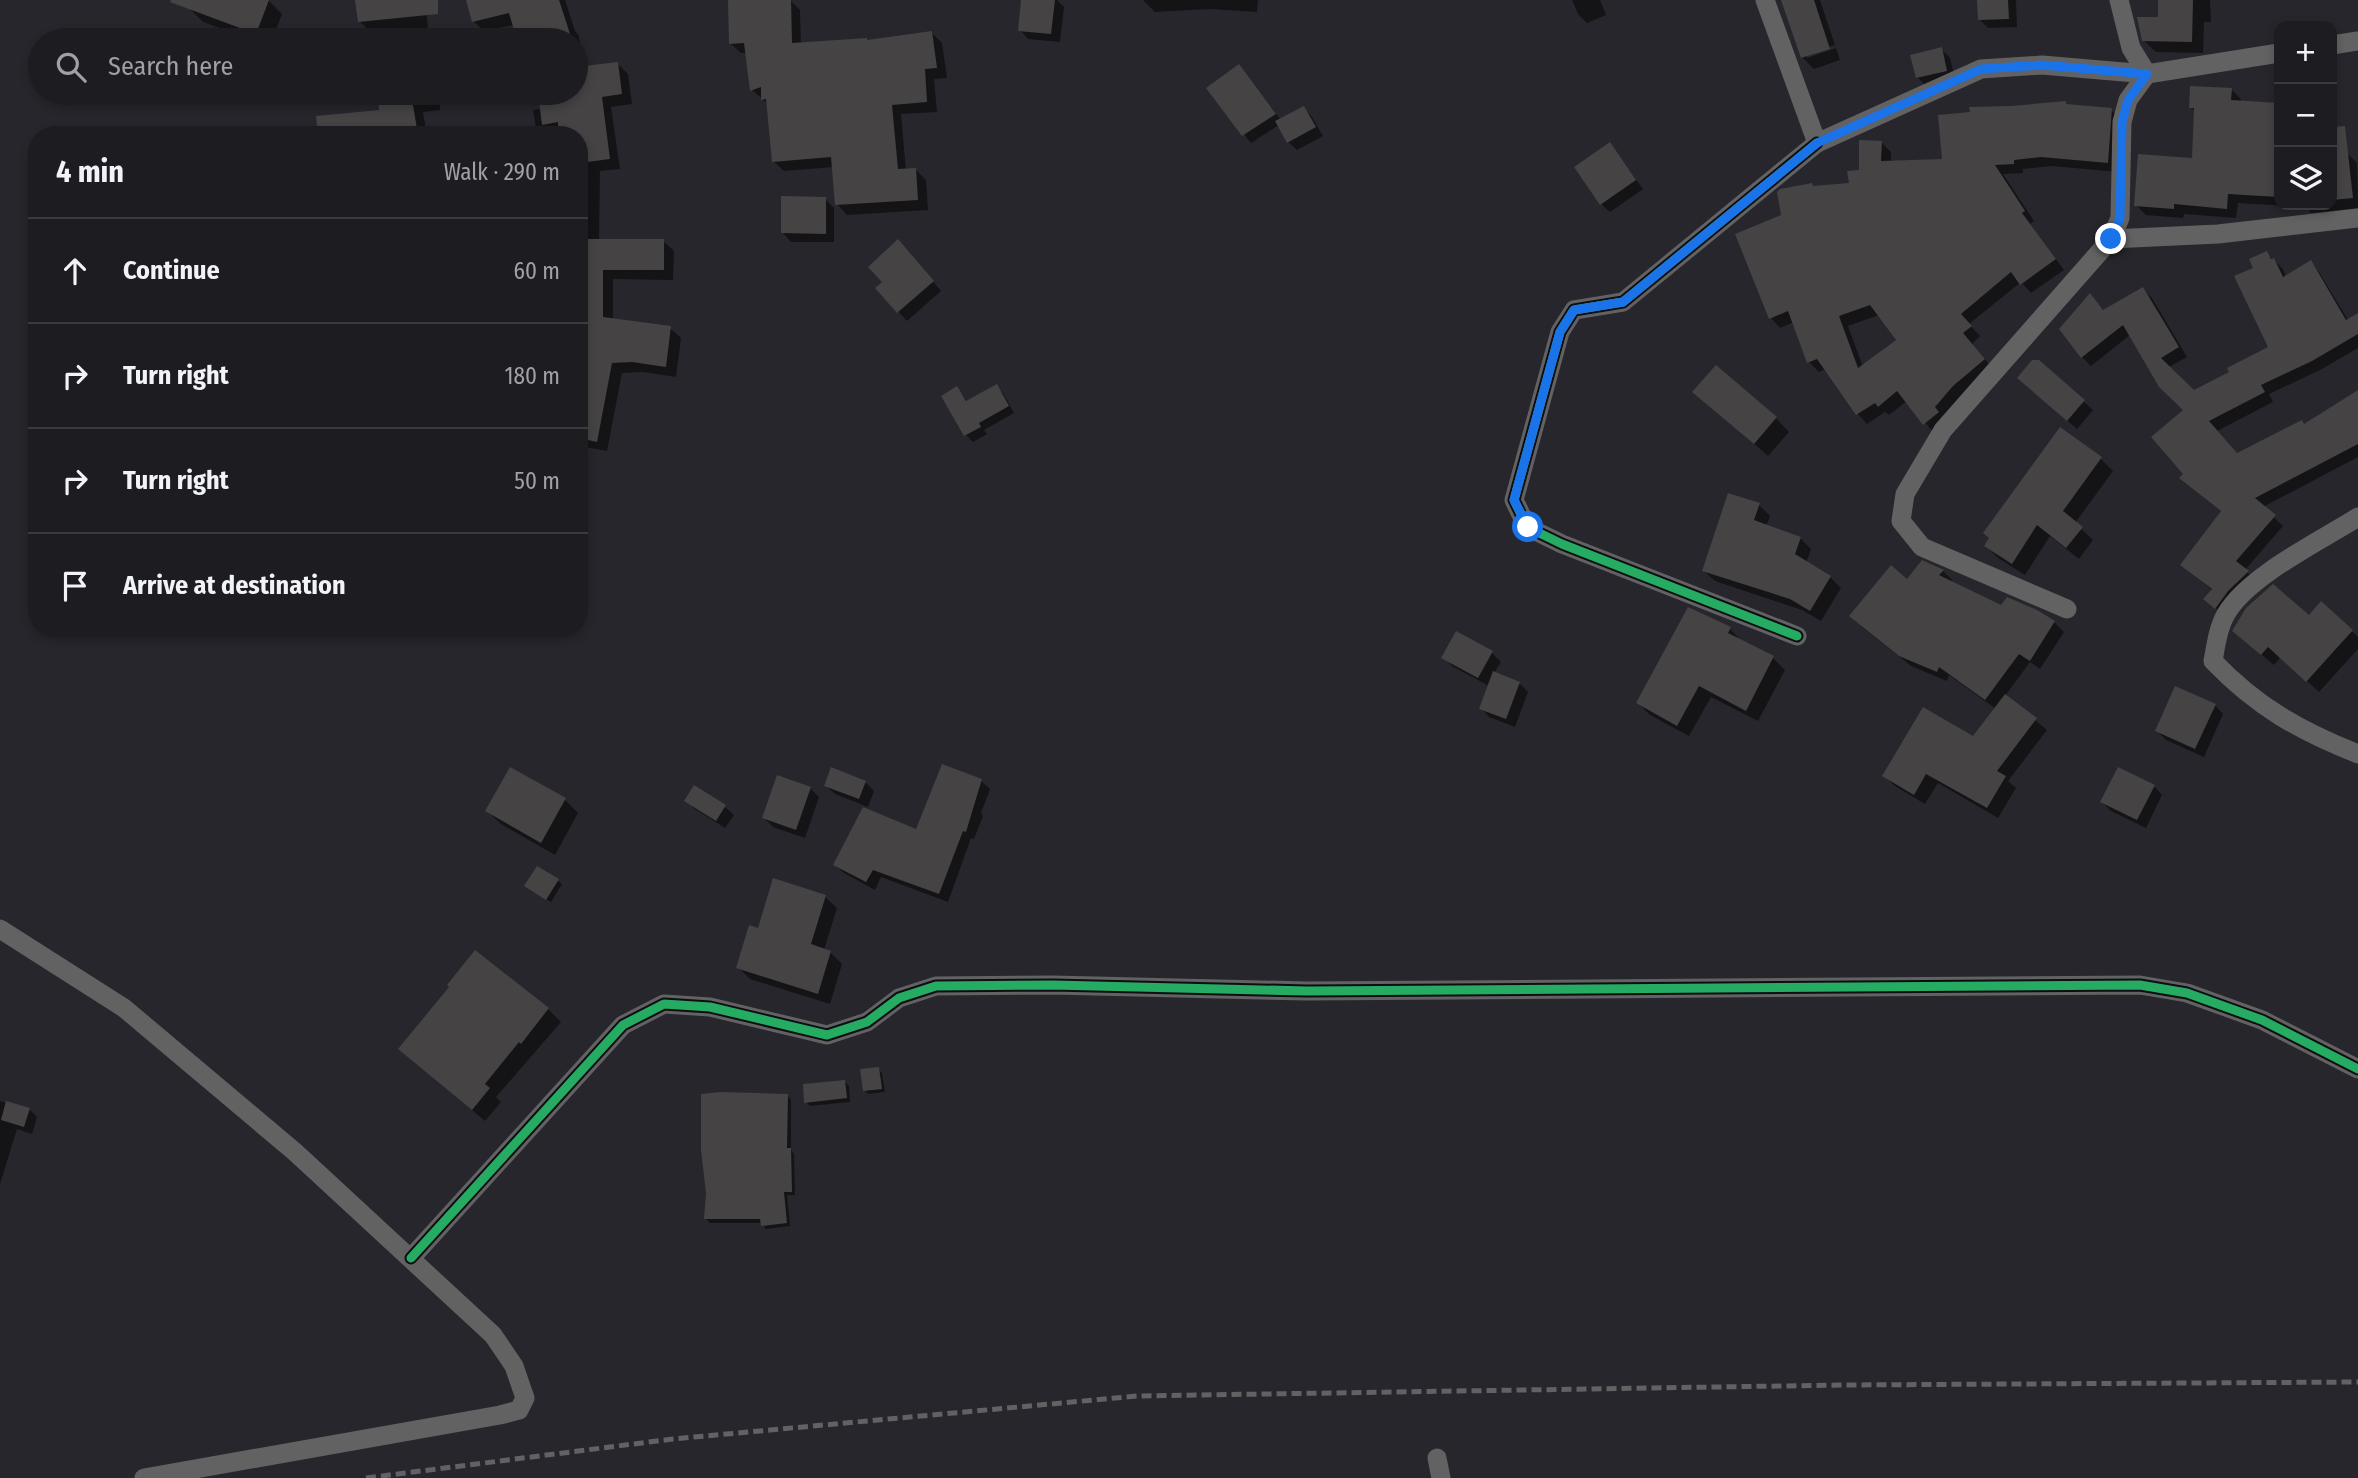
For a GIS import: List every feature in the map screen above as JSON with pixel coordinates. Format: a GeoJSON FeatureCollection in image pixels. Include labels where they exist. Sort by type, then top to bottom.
{"type":"FeatureCollection","features":[{"type":"Feature","properties":{"kind":"street"},"geometry":{"type":"LineString","coordinates":[[1765,0],[1817,143]]}},
{"type":"Feature","properties":{"kind":"street"},"geometry":{"type":"LineString","coordinates":[[2119,0],[2131,48],[2147,74]]}},
{"type":"Feature","properties":{"kind":"street"},"geometry":{"type":"LineString","coordinates":[[2337,44],[2358,41]]}},
{"type":"Feature","properties":{"kind":"street"},"geometry":{"type":"LineString","coordinates":[[1797,636],[1562,544],[1528,527],[1514,500],[1560,332],[1574,310],[1623,302],[1817,143],[1981,69],[2042,65],[2147,74],[2274,54]]}},
{"type":"Feature","properties":{"kind":"street"},"geometry":{"type":"LineString","coordinates":[[2067,609],[1922,547],[1901,521],[1905,494],[1943,430],[2111,239],[2120,218],[2122,122],[2128,100],[2147,74]]}},
{"type":"Feature","properties":{"kind":"street"},"geometry":{"type":"LineString","coordinates":[[2111,239],[2218,234],[2358,218]]}},
{"type":"Feature","properties":{"kind":"street"},"geometry":{"type":"LineString","coordinates":[[2358,517],[2270,572],[2245,591],[2227,614],[2216,640],[2213,661],[2239,688],[2283,718],[2326,741],[2358,754]]}},
{"type":"Feature","properties":{"kind":"street"},"geometry":{"type":"LineString","coordinates":[[0,929],[124,1008],[295,1152],[493,1335],[514,1366],[525,1398],[520,1410],[144,1478]]}},
{"type":"Feature","properties":{"kind":"street"},"geometry":{"type":"LineString","coordinates":[[411,1258],[623,1025],[664,1004],[710,1007],[827,1035],[867,1022],[899,998],[936,986],[1053,985],[1307,991],[2140,985],[2187,993],[2262,1020],[2358,1069]]}},
{"type":"Feature","properties":{"kind":"street"},"geometry":{"type":"LineString","coordinates":[[1437,1458],[1441,1478]]}},
{"type":"Feature","properties":{"kind":"building"},"geometry":{"type":"Polygon","coordinates":[[[269,0],[258,28],[240,28],[170,2],[269,0]]]}},
{"type":"Feature","properties":{"kind":"building"},"geometry":{"type":"Polygon","coordinates":[[[355,0],[438,0],[438,14],[358,22],[355,0]]]}},
{"type":"Feature","properties":{"kind":"building"},"geometry":{"type":"Polygon","coordinates":[[[466,0],[559,0],[568,28],[513,28],[509,13],[472,22],[466,0]]]}},
{"type":"Feature","properties":{"kind":"building"},"geometry":{"type":"Polygon","coordinates":[[[728,0],[791,0],[792,43],[867,40],[932,31],[937,68],[925,69],[927,102],[892,105],[898,169],[916,168],[918,200],[835,205],[831,157],[772,162],[766,99],[761,100],[761,87],[750,91],[744,43],[729,44],[728,0]]]}},
{"type":"Feature","properties":{"kind":"building"},"geometry":{"type":"Polygon","coordinates":[[[1021,0],[1055,0],[1051,34],[1018,31],[1021,0]]]}},
{"type":"Feature","properties":{"kind":"building"},"geometry":{"type":"Polygon","coordinates":[[[1781,0],[1814,0],[1830,49],[1801,58],[1781,0]]]}},
{"type":"Feature","properties":{"kind":"building"},"geometry":{"type":"Polygon","coordinates":[[[1977,0],[2008,0],[2009,19],[1978,20],[1977,0]]]}},
{"type":"Feature","properties":{"kind":"building"},"geometry":{"type":"Polygon","coordinates":[[[2158,0],[2193,0],[2192,42],[2142,41],[2137,17],[2158,17],[2158,0]]]}},
{"type":"Feature","properties":{"kind":"building"},"geometry":{"type":"Polygon","coordinates":[[[1942,47],[1947,71],[1916,78],[1910,55],[1942,47]]]}},
{"type":"Feature","properties":{"kind":"building"},"geometry":{"type":"Polygon","coordinates":[[[618,62],[622,94],[602,97],[610,159],[588,162],[588,126],[558,126],[558,122],[542,125],[540,105],[588,105],[588,66],[618,62]]]}},
{"type":"Feature","properties":{"kind":"building"},"geometry":{"type":"Polygon","coordinates":[[[1239,64],[1276,114],[1242,136],[1206,88],[1239,64]]]}},
{"type":"Feature","properties":{"kind":"building"},"geometry":{"type":"Polygon","coordinates":[[[2190,86],[2232,88],[2231,100],[2274,103],[2274,197],[2228,194],[2227,209],[2174,204],[2174,209],[2134,206],[2138,154],[2192,158],[2194,108],[2189,108],[2190,86]]]}},
{"type":"Feature","properties":{"kind":"building"},"geometry":{"type":"Polygon","coordinates":[[[2066,101],[2066,104],[2112,108],[2108,163],[2041,157],[2014,160],[2014,164],[1995,165],[2025,211],[2022,213],[2056,259],[2020,285],[2011,272],[1961,314],[1972,326],[1963,333],[1985,359],[1953,386],[1935,407],[1939,412],[1923,425],[1897,391],[1878,407],[1875,403],[1856,415],[1817,359],[1807,363],[1788,311],[1769,319],[1735,234],[1781,215],[1777,192],[1780,189],[1812,183],[1813,186],[1849,183],[1847,171],[1859,170],[1859,140],[1882,141],[1881,161],[1942,159],[1938,115],[1970,112],[1969,107],[2066,101]],[[1870,305],[1839,316],[1858,368],[1896,340],[1870,305]]]}},
{"type":"Feature","properties":{"kind":"building"},"geometry":{"type":"Polygon","coordinates":[[[379,105],[413,105],[416,126],[317,126],[316,116],[379,110],[379,105]]]}},
{"type":"Feature","properties":{"kind":"building"},"geometry":{"type":"Polygon","coordinates":[[[1304,106],[1316,127],[1287,143],[1275,121],[1304,106]]]}},
{"type":"Feature","properties":{"kind":"building"},"geometry":{"type":"Polygon","coordinates":[[[2345,126],[2353,198],[2337,200],[2337,127],[2345,126]]]}},
{"type":"Feature","properties":{"kind":"building"},"geometry":{"type":"Polygon","coordinates":[[[1610,142],[1636,180],[1600,205],[1574,167],[1610,142]]]}},
{"type":"Feature","properties":{"kind":"building"},"geometry":{"type":"Polygon","coordinates":[[[781,196],[826,197],[826,234],[781,233],[781,196]]]}},
{"type":"Feature","properties":{"kind":"building"},"geometry":{"type":"Polygon","coordinates":[[[588,239],[664,239],[664,270],[603,270],[603,317],[671,326],[666,367],[632,362],[612,363],[597,442],[588,440],[588,239]]]}},
{"type":"Feature","properties":{"kind":"building"},"geometry":{"type":"Polygon","coordinates":[[[898,239],[934,281],[897,313],[875,288],[882,282],[868,267],[898,239]]]}},
{"type":"Feature","properties":{"kind":"building"},"geometry":{"type":"Polygon","coordinates":[[[2267,251],[2271,259],[2274,258],[2283,277],[2311,260],[2346,320],[2358,313],[2358,334],[2312,361],[2261,385],[2265,392],[2209,421],[2237,453],[2302,420],[2304,424],[2358,390],[2358,444],[2255,498],[2276,515],[2236,561],[2249,571],[2228,591],[2215,609],[2203,599],[2212,589],[2180,565],[2221,511],[2179,478],[2183,474],[2151,437],[2183,410],[2159,387],[2123,325],[2081,358],[2059,329],[2090,293],[2103,310],[2143,287],[2179,347],[2161,358],[2194,390],[2229,372],[2227,368],[2268,347],[2234,276],[2253,268],[2249,259],[2267,251]]]}},
{"type":"Feature","properties":{"kind":"building"},"geometry":{"type":"Polygon","coordinates":[[[2032,360],[2039,360],[2085,400],[2067,421],[2017,378],[2032,360]]]}},
{"type":"Feature","properties":{"kind":"building"},"geometry":{"type":"Polygon","coordinates":[[[1716,365],[1777,417],[1754,444],[1692,392],[1716,365]]]}},
{"type":"Feature","properties":{"kind":"building"},"geometry":{"type":"Polygon","coordinates":[[[997,384],[1009,406],[979,423],[981,427],[964,436],[941,396],[957,386],[966,401],[997,384]]]}},
{"type":"Feature","properties":{"kind":"building"},"geometry":{"type":"Polygon","coordinates":[[[2060,427],[2102,457],[2063,511],[2083,527],[2066,548],[2037,525],[2012,564],[1984,546],[1989,538],[1983,533],[2060,427]]]}},
{"type":"Feature","properties":{"kind":"building"},"geometry":{"type":"Polygon","coordinates":[[[1728,493],[1760,503],[1754,520],[1801,537],[1795,554],[1831,576],[1810,611],[1790,599],[1702,571],[1728,493]]]}},
{"type":"Feature","properties":{"kind":"building"},"geometry":{"type":"Polygon","coordinates":[[[1922,560],[1944,570],[1939,575],[2001,605],[2007,597],[2055,621],[2030,661],[2019,654],[1985,700],[1939,667],[1937,672],[1899,656],[1849,616],[1891,565],[1907,579],[1922,560]]]}},
{"type":"Feature","properties":{"kind":"building"},"geometry":{"type":"Polygon","coordinates":[[[2273,584],[2309,615],[2321,601],[2353,630],[2306,682],[2268,647],[2261,655],[2232,631],[2246,608],[2273,584]]]}},
{"type":"Feature","properties":{"kind":"building"},"geometry":{"type":"Polygon","coordinates":[[[1688,607],[1731,627],[1728,633],[1774,656],[1746,711],[1699,686],[1677,726],[1636,703],[1688,607]]]}},
{"type":"Feature","properties":{"kind":"building"},"geometry":{"type":"Polygon","coordinates":[[[1456,631],[1493,651],[1478,678],[1441,658],[1456,631]]]}},
{"type":"Feature","properties":{"kind":"building"},"geometry":{"type":"Polygon","coordinates":[[[1493,671],[1520,682],[1506,719],[1479,709],[1493,671]]]}},
{"type":"Feature","properties":{"kind":"building"},"geometry":{"type":"Polygon","coordinates":[[[2175,686],[2216,704],[2195,749],[2155,731],[2175,686]]]}},
{"type":"Feature","properties":{"kind":"building"},"geometry":{"type":"Polygon","coordinates":[[[2005,694],[2037,718],[1997,771],[2006,776],[1987,808],[1926,774],[1914,795],[1882,776],[1923,707],[1973,736],[2005,694]]]}},
{"type":"Feature","properties":{"kind":"building"},"geometry":{"type":"Polygon","coordinates":[[[942,764],[982,779],[966,832],[963,831],[939,894],[873,870],[866,882],[833,865],[863,807],[916,829],[942,764]]]}},
{"type":"Feature","properties":{"kind":"building"},"geometry":{"type":"Polygon","coordinates":[[[510,767],[566,798],[541,843],[485,811],[510,767]]]}},
{"type":"Feature","properties":{"kind":"building"},"geometry":{"type":"Polygon","coordinates":[[[831,767],[866,781],[859,799],[824,786],[831,767]]]}},
{"type":"Feature","properties":{"kind":"building"},"geometry":{"type":"Polygon","coordinates":[[[2118,767],[2155,785],[2137,820],[2100,802],[2118,767]]]}},
{"type":"Feature","properties":{"kind":"building"},"geometry":{"type":"Polygon","coordinates":[[[777,775],[811,787],[796,830],[762,818],[777,775]]]}},
{"type":"Feature","properties":{"kind":"building"},"geometry":{"type":"Polygon","coordinates":[[[694,785],[726,805],[716,821],[684,801],[694,785]]]}},
{"type":"Feature","properties":{"kind":"building"},"geometry":{"type":"Polygon","coordinates":[[[537,866],[559,879],[546,900],[524,886],[537,866]]]}},
{"type":"Feature","properties":{"kind":"building"},"geometry":{"type":"Polygon","coordinates":[[[773,878],[826,895],[811,944],[831,951],[818,994],[736,968],[749,925],[758,928],[773,878]]]}},
{"type":"Feature","properties":{"kind":"building"},"geometry":{"type":"Polygon","coordinates":[[[475,950],[549,1008],[485,1084],[490,1088],[472,1110],[398,1049],[449,987],[447,985],[475,950]]]}},
{"type":"Feature","properties":{"kind":"building"},"geometry":{"type":"Polygon","coordinates":[[[879,1067],[882,1089],[863,1091],[860,1069],[879,1067]]]}},
{"type":"Feature","properties":{"kind":"building"},"geometry":{"type":"Polygon","coordinates":[[[845,1080],[847,1098],[804,1103],[803,1084],[845,1080]]]}},
{"type":"Feature","properties":{"kind":"building"},"geometry":{"type":"Polygon","coordinates":[[[701,1094],[788,1094],[787,1148],[791,1148],[792,1192],[784,1192],[787,1223],[761,1226],[760,1219],[704,1219],[706,1193],[701,1150],[701,1094]]]}},
{"type":"Feature","properties":{"kind":"building"},"geometry":{"type":"Polygon","coordinates":[[[6,1101],[30,1108],[24,1127],[1,1120],[6,1101]]]}},
{"type":"Feature","properties":{"kind":"railway"},"geometry":{"type":"LineString","coordinates":[[366,1478],[673,1439],[1137,1396],[1844,1385],[2358,1382]]}},
{"type":"Feature","properties":{"kind":"cycle path"},"geometry":{"type":"LineString","coordinates":[[1797,636],[1562,544],[1527,527],[1514,500],[1560,332],[1574,310],[1623,302],[1817,143]]}},
{"type":"Feature","properties":{"kind":"cycle path"},"geometry":{"type":"LineString","coordinates":[[411,1258],[623,1025],[664,1004],[710,1007],[827,1035],[867,1022],[899,998],[936,986],[1053,985],[1307,991],[2140,985],[2187,993],[2262,1020],[2358,1069]]}},
{"type":"Feature","properties":{"kind":"route"},"geometry":{"type":"LineString","coordinates":[[1528,527],[1514,500],[1560,332],[1574,310],[1623,302],[1817,143],[1981,69],[2042,65],[2147,74],[2128,100],[2122,122],[2120,218],[2111,239]]}}]}
